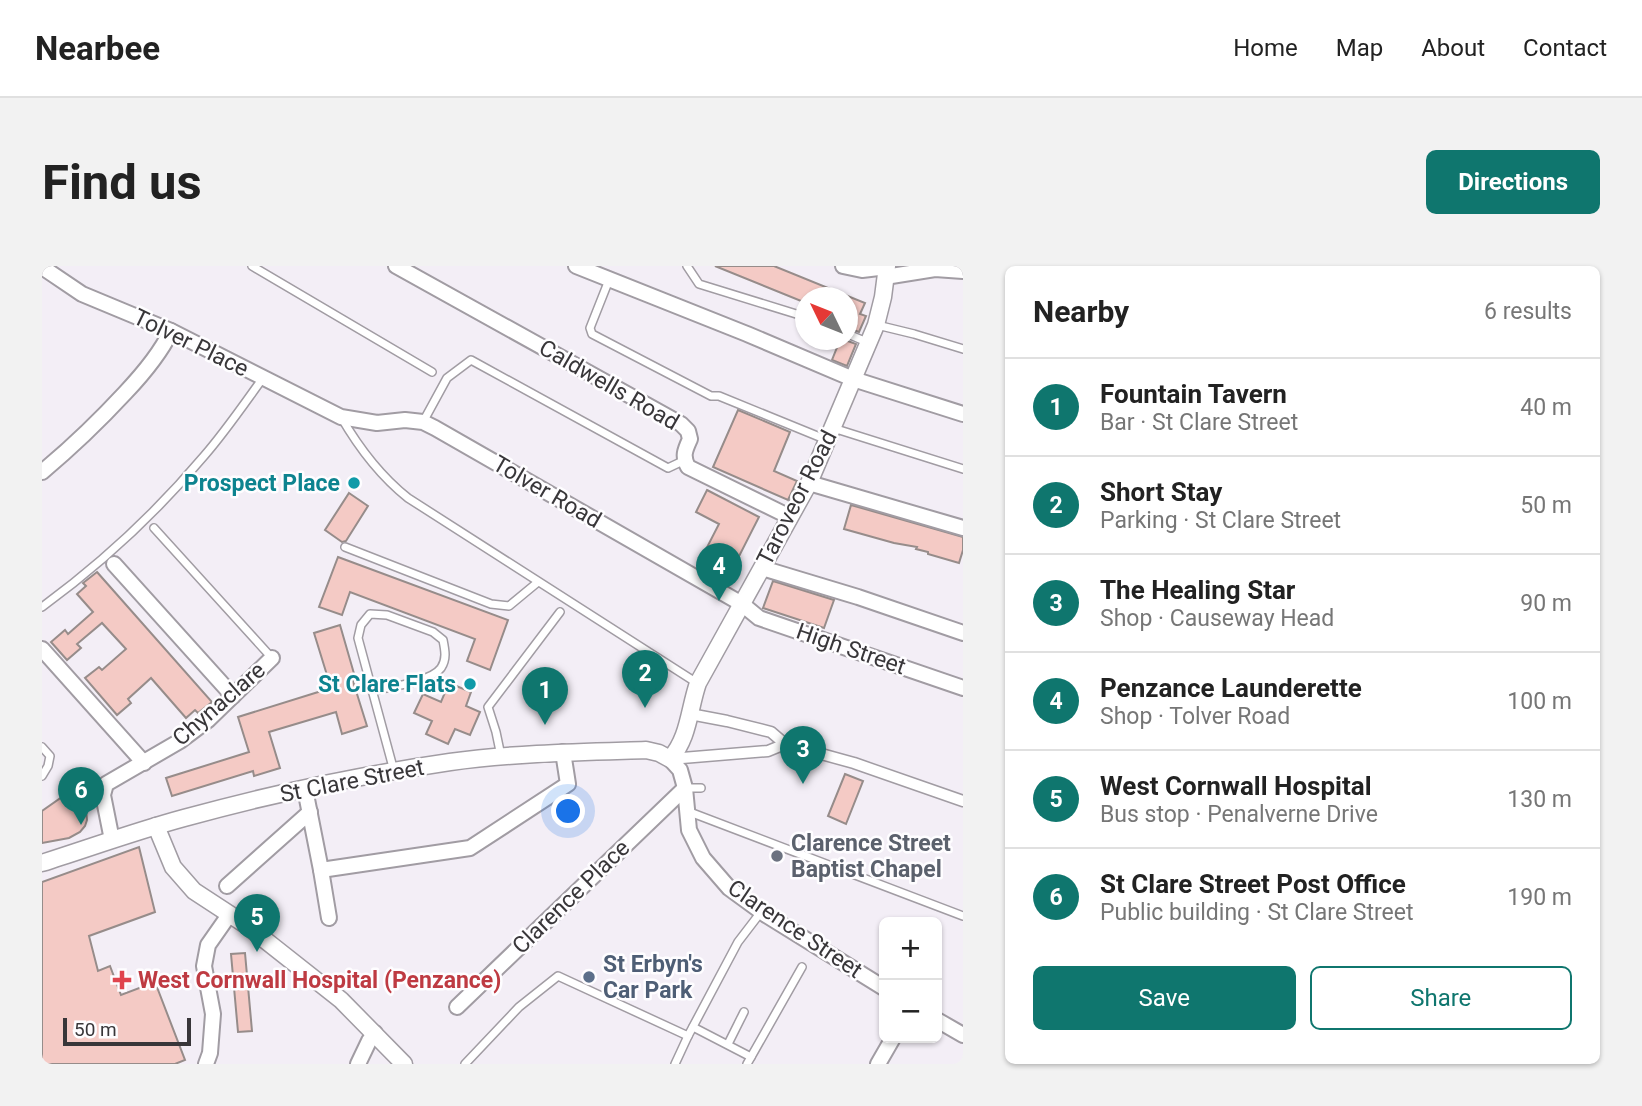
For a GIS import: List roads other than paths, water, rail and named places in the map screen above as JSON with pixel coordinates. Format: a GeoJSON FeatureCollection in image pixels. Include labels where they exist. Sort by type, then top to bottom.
{"type":"FeatureCollection","features":[{"type":"Feature","properties":{"kind":"street","name":"Caldwells Road"},"geometry":{"type":"LineString","coordinates":[[396,266],[681,424],[688,431],[690,439],[684,452],[688,467],[790,517]]}},
{"type":"Feature","properties":{"kind":"street"},"geometry":{"type":"LineString","coordinates":[[576,266],[853,379],[963,414]]}},
{"type":"Feature","properties":{"kind":"street"},"geometry":{"type":"LineString","coordinates":[[842,266],[862,270],[963,271]]}},
{"type":"Feature","properties":{"kind":"street","name":"Tolver Place"},"geometry":{"type":"LineString","coordinates":[[42,267],[82,294],[171,331],[341,417]]}},
{"type":"Feature","properties":{"kind":"street","name":"Taroveor Road"},"geometry":{"type":"LineString","coordinates":[[670,759],[678,750],[685,733],[698,683],[809,483],[876,325],[886,270]]}},
{"type":"Feature","properties":{"kind":"street"},"geometry":{"type":"LineString","coordinates":[[42,472],[104,416],[137,380],[164,346],[171,331]]}},
{"type":"Feature","properties":{"kind":"street","name":"Tolver Road"},"geometry":{"type":"LineString","coordinates":[[341,417],[377,423],[405,420],[423,422],[742,604]]}},
{"type":"Feature","properties":{"kind":"street"},"geometry":{"type":"LineString","coordinates":[[809,483],[963,528]]}},
{"type":"Feature","properties":{"kind":"street"},"geometry":{"type":"LineString","coordinates":[[114,565],[233,696]]}},
{"type":"Feature","properties":{"kind":"street"},"geometry":{"type":"LineString","coordinates":[[762,568],[963,633]]}},
{"type":"Feature","properties":{"kind":"street","name":"High Street"},"geometry":{"type":"LineString","coordinates":[[742,604],[759,618],[963,688]]}},
{"type":"Feature","properties":{"kind":"street"},"geometry":{"type":"LineString","coordinates":[[42,649],[144,763]]}},
{"type":"Feature","properties":{"kind":"street","name":"Chynaclare"},"geometry":{"type":"LineString","coordinates":[[112,840],[103,795],[106,784],[180,741],[208,720],[272,658]]}},
{"type":"Feature","properties":{"kind":"street"},"geometry":{"type":"LineString","coordinates":[[690,714],[771,732],[785,744],[854,763],[963,801]]}},
{"type":"Feature","properties":{"kind":"street"},"geometry":{"type":"LineString","coordinates":[[670,759],[768,751],[785,744]]}},
{"type":"Feature","properties":{"kind":"street","name":"St Clare Street"},"geometry":{"type":"LineString","coordinates":[[42,863],[156,826],[261,798],[394,771],[451,762],[563,752],[646,750],[670,759]]}},
{"type":"Feature","properties":{"kind":"street"},"geometry":{"type":"LineString","coordinates":[[321,870],[470,848],[568,784],[563,752]]}},
{"type":"Feature","properties":{"kind":"street"},"geometry":{"type":"LineString","coordinates":[[670,759],[680,769],[685,788]]}},
{"type":"Feature","properties":{"kind":"street","name":"Clarence Street"},"geometry":{"type":"LineString","coordinates":[[685,788],[689,830],[703,858],[729,888],[879,985]]}},
{"type":"Feature","properties":{"kind":"street","name":"Clarence Place"},"geometry":{"type":"LineString","coordinates":[[457,1007],[685,788]]}},
{"type":"Feature","properties":{"kind":"street"},"geometry":{"type":"LineString","coordinates":[[305,789],[329,918]]}},
{"type":"Feature","properties":{"kind":"street"},"geometry":{"type":"LineString","coordinates":[[227,886],[310,812]]}},
{"type":"Feature","properties":{"kind":"street"},"geometry":{"type":"LineString","coordinates":[[156,826],[173,867],[194,891],[246,925],[341,1000],[404,1064]]}},
{"type":"Feature","properties":{"kind":"street"},"geometry":{"type":"LineString","coordinates":[[206,1064],[210,1053],[213,1014],[204,966],[208,945],[229,915]]}},
{"type":"Feature","properties":{"kind":"street"},"geometry":{"type":"LineString","coordinates":[[942,1023],[963,1035]]}},
{"type":"Feature","properties":{"kind":"street"},"geometry":{"type":"LineString","coordinates":[[358,1064],[375,1033]]}},
{"type":"Feature","properties":{"kind":"street"},"geometry":{"type":"LineString","coordinates":[[877,1064],[889,1043]]}},
{"type":"Feature","properties":{"kind":"lane"},"geometry":{"type":"LineString","coordinates":[[252,266],[432,372]]}},
{"type":"Feature","properties":{"kind":"lane"},"geometry":{"type":"LineString","coordinates":[[687,266],[699,284],[795,314]]}},
{"type":"Feature","properties":{"kind":"lane"},"geometry":{"type":"LineString","coordinates":[[608,280],[590,328],[592,334],[712,396],[719,396],[829,434],[963,469]]}},
{"type":"Feature","properties":{"kind":"lane"},"geometry":{"type":"LineString","coordinates":[[876,325],[963,349]]}},
{"type":"Feature","properties":{"kind":"lane"},"geometry":{"type":"LineString","coordinates":[[858,338],[869,343]]}},
{"type":"Feature","properties":{"kind":"lane"},"geometry":{"type":"LineString","coordinates":[[423,422],[447,378],[471,360],[668,468],[685,460]]}},
{"type":"Feature","properties":{"kind":"lane"},"geometry":{"type":"LineString","coordinates":[[42,607],[144,522],[206,454],[263,378]]}},
{"type":"Feature","properties":{"kind":"lane"},"geometry":{"type":"LineString","coordinates":[[341,417],[354,440],[388,482],[408,498],[698,683]]}},
{"type":"Feature","properties":{"kind":"lane"},"geometry":{"type":"LineString","coordinates":[[154,528],[272,658]]}},
{"type":"Feature","properties":{"kind":"lane"},"geometry":{"type":"LineString","coordinates":[[345,547],[491,604],[509,606],[538,582]]}},
{"type":"Feature","properties":{"kind":"lane"},"geometry":{"type":"LineString","coordinates":[[501,757],[488,707],[560,612]]}},
{"type":"Feature","properties":{"kind":"lane"},"geometry":{"type":"LineString","coordinates":[[372,691],[430,676],[441,668],[445,656],[443,640],[433,632],[387,615],[370,614],[361,625],[358,638],[372,691],[394,771]]}},
{"type":"Feature","properties":{"kind":"lane"},"geometry":{"type":"LineString","coordinates":[[42,747],[50,756],[42,776]]}},
{"type":"Feature","properties":{"kind":"lane"},"geometry":{"type":"LineString","coordinates":[[685,788],[701,788]]}},
{"type":"Feature","properties":{"kind":"lane"},"geometry":{"type":"LineString","coordinates":[[686,810],[963,916]]}},
{"type":"Feature","properties":{"kind":"lane"},"geometry":{"type":"LineString","coordinates":[[675,1064],[738,942],[762,911]]}},
{"type":"Feature","properties":{"kind":"lane"},"geometry":{"type":"LineString","coordinates":[[693,1027],[728,1045],[749,1060],[802,967]]}},
{"type":"Feature","properties":{"kind":"lane"},"geometry":{"type":"LineString","coordinates":[[465,1064],[519,1007],[558,976],[688,1036]]}},
{"type":"Feature","properties":{"kind":"lane"},"geometry":{"type":"LineString","coordinates":[[728,1045],[744,1012]]}},
{"type":"Feature","properties":{"kind":"place","name":"Prospect Place"},"geometry":{"type":"Point","coordinates":[354,483]}},
{"type":"Feature","properties":{"kind":"place","name":"Penzance Launderette"},"geometry":{"type":"Point","coordinates":[719,601]}},
{"type":"Feature","properties":{"kind":"place","name":"St Clare Flats"},"geometry":{"type":"Point","coordinates":[470,684]}},
{"type":"Feature","properties":{"kind":"place","name":"Short Stay"},"geometry":{"type":"Point","coordinates":[645,708]}},
{"type":"Feature","properties":{"kind":"place","name":"Fountain Tavern"},"geometry":{"type":"Point","coordinates":[545,725]}},
{"type":"Feature","properties":{"kind":"place","name":"The Healing Star"},"geometry":{"type":"Point","coordinates":[803,784]}},
{"type":"Feature","properties":{"kind":"place","name":"St Clare Street Post Office"},"geometry":{"type":"Point","coordinates":[81,825]}},
{"type":"Feature","properties":{"kind":"place","name":"Clarence Street Baptist Chapel"},"geometry":{"type":"Point","coordinates":[777,856]}},
{"type":"Feature","properties":{"kind":"place","name":"West Cornwall Hospital"},"geometry":{"type":"Point","coordinates":[257,952]}},
{"type":"Feature","properties":{"kind":"place","name":"St Erbyn's Car Park"},"geometry":{"type":"Point","coordinates":[589,977]}},
{"type":"Feature","properties":{"kind":"place","name":"West Cornwall Hospital (Penzance)"},"geometry":{"type":"Point","coordinates":[122,980]}}]}
